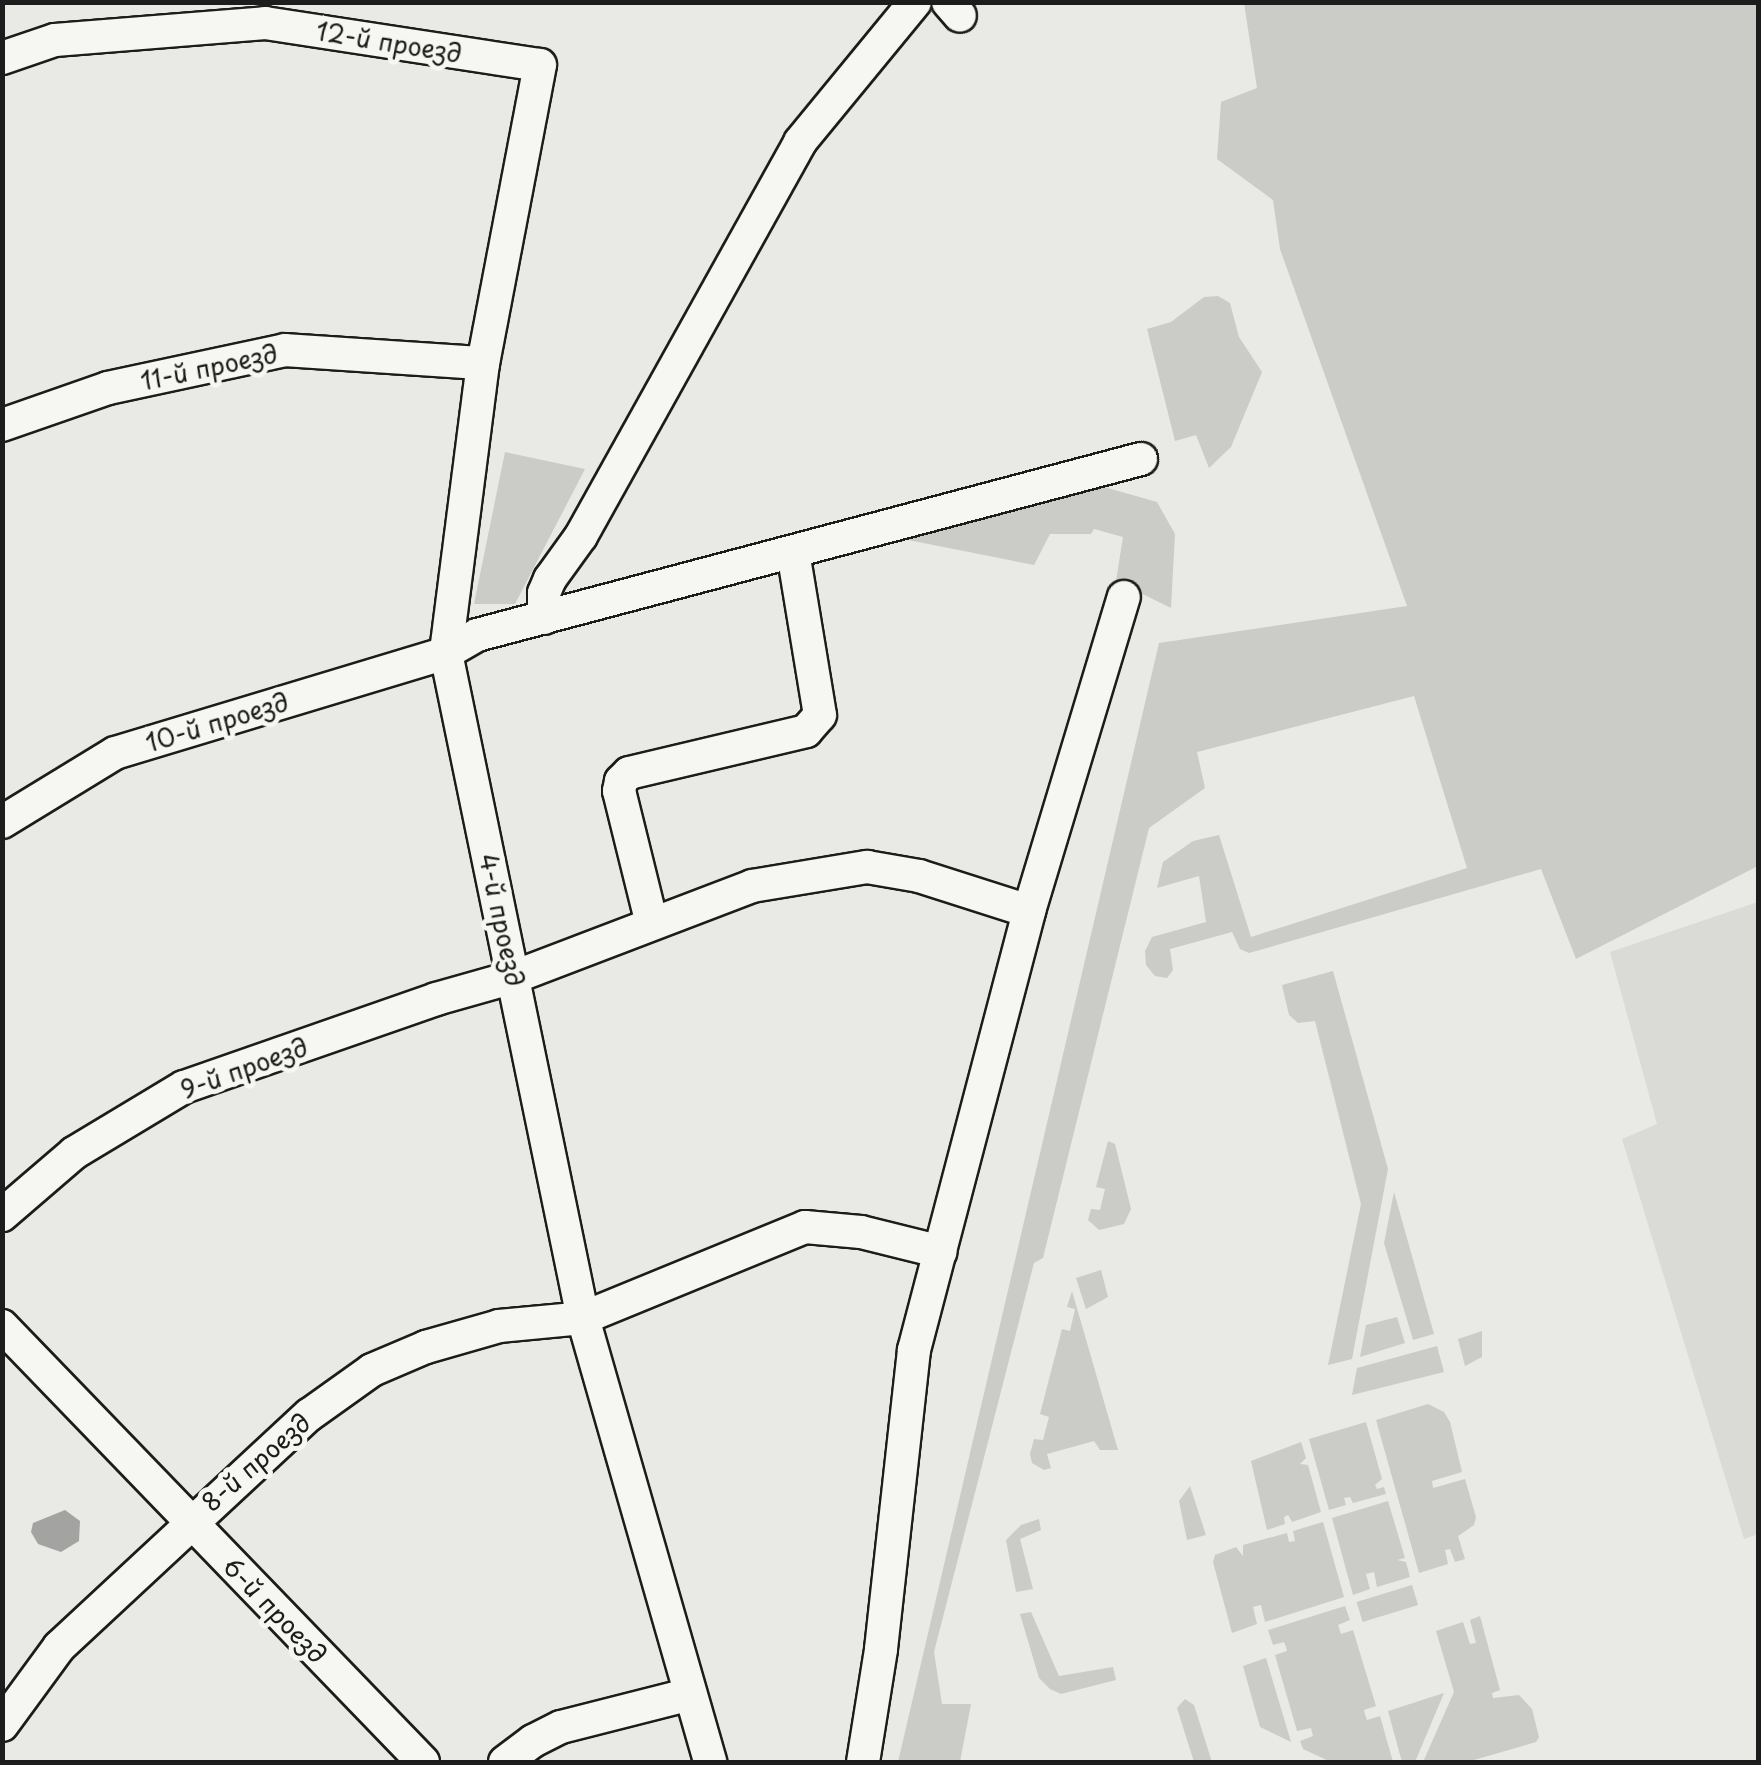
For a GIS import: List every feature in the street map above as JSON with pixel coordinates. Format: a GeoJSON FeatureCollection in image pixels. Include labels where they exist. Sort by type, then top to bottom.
{"type":"FeatureCollection","features":[{"type":"Feature","properties":{"kind":"street"},"geometry":{"type":"LineString","coordinates":[[544,618],[544,593],[550,579],[580,536],[800,142],[915,2]]}},
{"type":"Feature","properties":{"kind":"street","name":"12-й проезд"},"geometry":{"type":"LineString","coordinates":[[2,58],[55,40],[247,23],[540,65]]}},
{"type":"Feature","properties":{"kind":"street","name":"4-й проезд"},"geometry":{"type":"LineString","coordinates":[[540,65],[483,363],[446,653],[583,1318],[710,1762]]}},
{"type":"Feature","properties":{"kind":"street","name":"11-й проезд"},"geometry":{"type":"LineString","coordinates":[[2,426],[108,388],[285,350],[483,363]]}},
{"type":"Feature","properties":{"kind":"street","name":"10-й проезд"},"geometry":{"type":"LineString","coordinates":[[2,822],[115,753],[446,653],[478,635],[1141,459]]}},
{"type":"Feature","properties":{"kind":"street"},"geometry":{"type":"LineString","coordinates":[[649,912],[619,790],[621,781],[629,773],[806,731],[820,716],[793,552]]}},
{"type":"Feature","properties":{"kind":"street"},"geometry":{"type":"LineString","coordinates":[[863,1762],[881,1649],[914,1350],[1030,911],[1124,597]]}},
{"type":"Feature","properties":{"kind":"street","name":"9-й проезд"},"geometry":{"type":"LineString","coordinates":[[2,1215],[74,1153],[184,1087],[436,999],[514,977],[752,886],[867,867],[919,876],[1030,911]]}},
{"type":"Feature","properties":{"kind":"street","name":"8-й проезд"},"geometry":{"type":"LineString","coordinates":[[2,1725],[59,1646],[308,1414],[372,1370],[426,1347],[498,1326],[583,1318],[805,1227],[861,1232],[942,1252]]}},
{"type":"Feature","properties":{"kind":"street","name":"6-й проезд"},"geometry":{"type":"LineString","coordinates":[[2,1326],[423,1762]]}},
{"type":"Feature","properties":{"kind":"street"},"geometry":{"type":"LineString","coordinates":[[505,1762],[532,1741],[561,1727],[690,1694]]}},
{"type":"Feature","properties":{"kind":"shaded area"},"geometry":{"type":"Polygon","coordinates":[[[1244,3],[1758,3],[1758,866],[1576,959],[1541,869],[1249,953],[1240,949],[1232,932],[1170,949],[1173,970],[1167,978],[1155,976],[1146,965],[1145,951],[1152,937],[1206,922],[1199,876],[1157,888],[1163,862],[1193,841],[1219,835],[1251,937],[1467,868],[1414,696],[1197,752],[1205,788],[1149,828],[1043,1258],[1034,1263],[934,1652],[942,1704],[971,1704],[960,1762],[898,1762],[1159,643],[1407,606],[1280,249],[1273,200],[1217,159],[1221,102],[1257,88],[1244,3]]]}},
{"type":"Feature","properties":{"kind":"shaded area"},"geometry":{"type":"Polygon","coordinates":[[[1218,296],[1230,303],[1239,337],[1262,372],[1231,447],[1209,468],[1196,435],[1175,441],[1147,329],[1171,322],[1204,297],[1218,296]]]}},
{"type":"Feature","properties":{"kind":"shaded area"},"geometry":{"type":"Polygon","coordinates":[[[505,452],[585,469],[515,604],[474,604],[505,452]]]}},
{"type":"Feature","properties":{"kind":"shaded area"},"geometry":{"type":"Polygon","coordinates":[[[1090,483],[1157,502],[1175,534],[1171,608],[1116,581],[1123,537],[1094,529],[1091,534],[1050,534],[1034,565],[893,537],[1090,483]]]}},
{"type":"Feature","properties":{"kind":"shaded area"},"geometry":{"type":"Polygon","coordinates":[[[1758,902],[1758,1534],[1744,1539],[1622,1139],[1657,1124],[1610,952],[1758,902]]]}},
{"type":"Feature","properties":{"kind":"shaded area"},"geometry":{"type":"Polygon","coordinates":[[[1333,971],[1388,1169],[1352,1359],[1328,1365],[1361,1204],[1315,1021],[1298,1023],[1289,1015],[1282,985],[1333,971]]]}},
{"type":"Feature","properties":{"kind":"shaded area"},"geometry":{"type":"Polygon","coordinates":[[[1108,1141],[1115,1144],[1131,1209],[1124,1224],[1099,1230],[1088,1220],[1091,1209],[1100,1210],[1105,1189],[1096,1187],[1108,1141]]]}},
{"type":"Feature","properties":{"kind":"shaded area"},"geometry":{"type":"Polygon","coordinates":[[[1394,1192],[1434,1334],[1413,1340],[1384,1243],[1394,1192]]]}},
{"type":"Feature","properties":{"kind":"shaded area"},"geometry":{"type":"Polygon","coordinates":[[[1101,1270],[1108,1297],[1086,1309],[1076,1278],[1101,1270]]]}},
{"type":"Feature","properties":{"kind":"shaded area"},"geometry":{"type":"Polygon","coordinates":[[[1072,1291],[1118,1450],[1100,1450],[1094,1441],[1047,1454],[1051,1468],[1044,1470],[1032,1463],[1030,1454],[1034,1439],[1043,1440],[1049,1417],[1040,1414],[1062,1329],[1070,1331],[1075,1309],[1067,1307],[1072,1291]]]}},
{"type":"Feature","properties":{"kind":"shaded area"},"geometry":{"type":"Polygon","coordinates":[[[1397,1317],[1405,1343],[1360,1357],[1366,1325],[1397,1317]]]}},
{"type":"Feature","properties":{"kind":"shaded area"},"geometry":{"type":"Polygon","coordinates":[[[1482,1331],[1482,1357],[1465,1366],[1458,1339],[1482,1331]]]}},
{"type":"Feature","properties":{"kind":"shaded area"},"geometry":{"type":"Polygon","coordinates":[[[1437,1346],[1444,1372],[1352,1395],[1357,1368],[1437,1346]]]}},
{"type":"Feature","properties":{"kind":"shaded area"},"geometry":{"type":"Polygon","coordinates":[[[1428,1404],[1444,1412],[1450,1422],[1462,1472],[1432,1481],[1433,1488],[1465,1479],[1476,1517],[1474,1525],[1458,1536],[1465,1559],[1455,1562],[1450,1549],[1445,1550],[1448,1564],[1419,1573],[1376,1420],[1428,1404]]]}},
{"type":"Feature","properties":{"kind":"shaded area"},"geometry":{"type":"Polygon","coordinates":[[[1366,1422],[1382,1479],[1375,1485],[1377,1489],[1384,1487],[1386,1494],[1353,1503],[1350,1497],[1344,1498],[1346,1505],[1329,1510],[1309,1439],[1366,1422]]]}},
{"type":"Feature","properties":{"kind":"shaded area"},"geometry":{"type":"Polygon","coordinates":[[[1301,1442],[1306,1458],[1300,1464],[1308,1465],[1321,1512],[1292,1522],[1288,1515],[1284,1517],[1285,1524],[1267,1530],[1251,1461],[1301,1442]]]}},
{"type":"Feature","properties":{"kind":"shaded area"},"geometry":{"type":"Polygon","coordinates":[[[1190,1486],[1206,1535],[1187,1540],[1179,1501],[1190,1486]]]}},
{"type":"Feature","properties":{"kind":"shaded area"},"geometry":{"type":"Polygon","coordinates":[[[1388,1501],[1405,1558],[1397,1560],[1406,1562],[1410,1577],[1377,1587],[1374,1572],[1366,1574],[1370,1589],[1353,1595],[1332,1518],[1388,1501]]]}},
{"type":"Feature","properties":{"kind":"shaded area"},"geometry":{"type":"Polygon","coordinates":[[[65,1510],[80,1521],[79,1541],[61,1552],[38,1544],[31,1532],[33,1523],[65,1510]]]}},
{"type":"Feature","properties":{"kind":"shaded area"},"geometry":{"type":"Polygon","coordinates":[[[1039,1519],[1041,1530],[1020,1539],[1033,1589],[1016,1592],[1006,1540],[1021,1525],[1039,1519]]]}},
{"type":"Feature","properties":{"kind":"shaded area"},"geometry":{"type":"Polygon","coordinates":[[[1323,1522],[1344,1597],[1265,1622],[1261,1605],[1253,1607],[1257,1624],[1232,1633],[1213,1562],[1215,1555],[1236,1547],[1243,1556],[1243,1545],[1287,1533],[1289,1542],[1295,1541],[1293,1531],[1323,1522]]]}},
{"type":"Feature","properties":{"kind":"shaded area"},"geometry":{"type":"Polygon","coordinates":[[[1412,1585],[1418,1605],[1363,1622],[1357,1602],[1412,1585]]]}},
{"type":"Feature","properties":{"kind":"shaded area"},"geometry":{"type":"Polygon","coordinates":[[[1345,1606],[1350,1620],[1338,1625],[1341,1634],[1353,1630],[1376,1706],[1364,1710],[1365,1714],[1367,1720],[1380,1716],[1393,1762],[1331,1762],[1303,1749],[1300,1741],[1313,1736],[1311,1728],[1297,1731],[1275,1655],[1287,1651],[1286,1647],[1284,1642],[1273,1645],[1268,1630],[1345,1606]]]}},
{"type":"Feature","properties":{"kind":"shaded area"},"geometry":{"type":"Polygon","coordinates":[[[1031,1612],[1059,1676],[1113,1667],[1116,1680],[1061,1694],[1050,1689],[1039,1678],[1020,1614],[1031,1612]]]}},
{"type":"Feature","properties":{"kind":"shaded area"},"geometry":{"type":"Polygon","coordinates":[[[1480,1616],[1500,1690],[1492,1693],[1493,1698],[1519,1695],[1532,1709],[1539,1737],[1536,1742],[1467,1762],[1423,1762],[1454,1692],[1436,1631],[1463,1622],[1470,1644],[1476,1643],[1470,1620],[1480,1616]]]}},
{"type":"Feature","properties":{"kind":"shaded area"},"geometry":{"type":"Polygon","coordinates":[[[1266,1658],[1291,1742],[1260,1727],[1243,1666],[1266,1658]]]}},
{"type":"Feature","properties":{"kind":"shaded area"},"geometry":{"type":"Polygon","coordinates":[[[1444,1693],[1415,1762],[1402,1762],[1388,1711],[1444,1693]]]}},
{"type":"Feature","properties":{"kind":"shaded area"},"geometry":{"type":"Polygon","coordinates":[[[1185,1699],[1194,1705],[1212,1762],[1194,1762],[1177,1708],[1185,1699]]]}}]}
